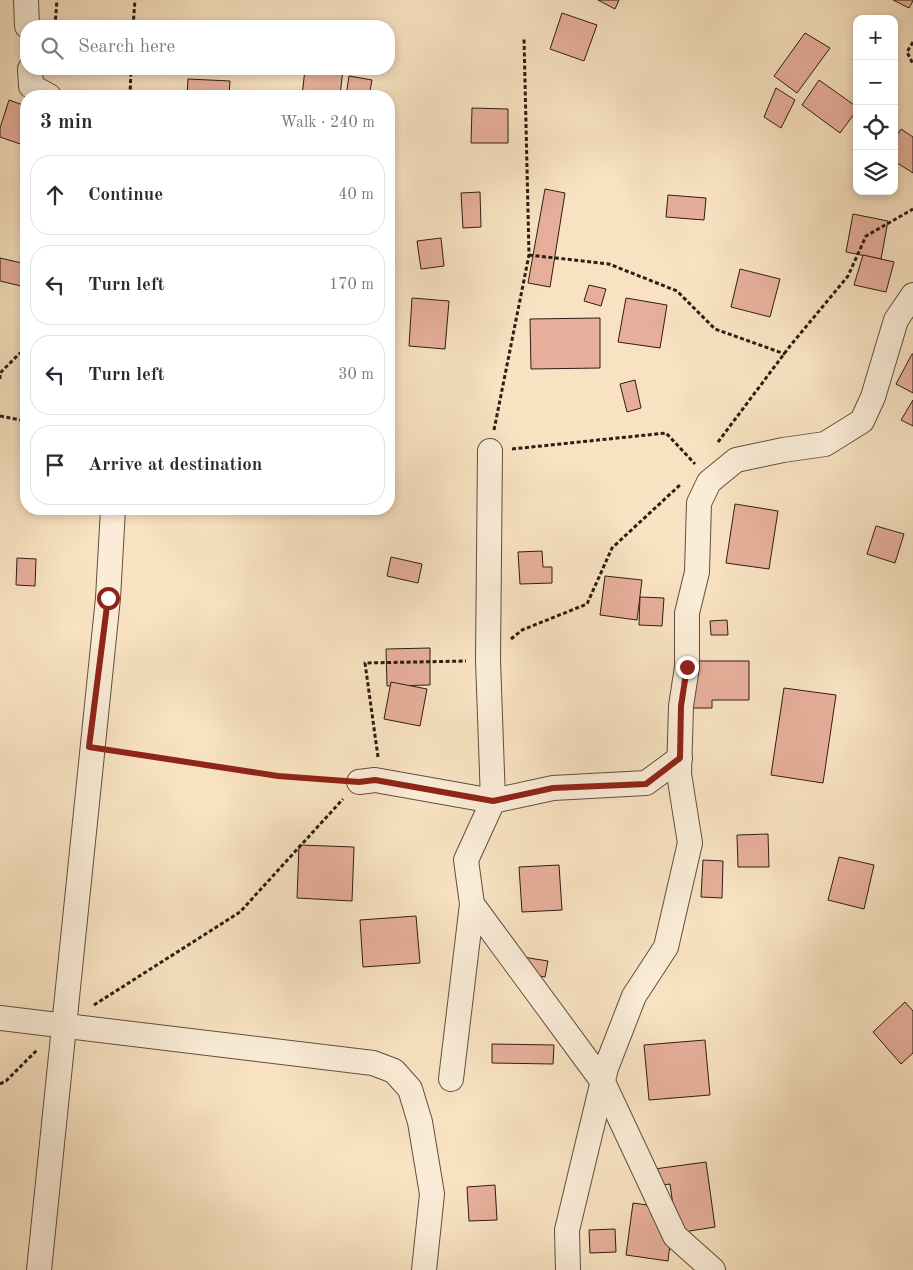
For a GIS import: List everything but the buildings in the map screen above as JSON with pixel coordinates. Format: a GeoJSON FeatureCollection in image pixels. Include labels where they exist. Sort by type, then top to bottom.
{"type":"FeatureCollection","features":[{"type":"Feature","properties":{"kind":"street"},"geometry":{"type":"LineString","coordinates":[[26,0],[27,20]]}},
{"type":"Feature","properties":{"kind":"street"},"geometry":{"type":"LineString","coordinates":[[30,75],[31,86],[38,90]]}},
{"type":"Feature","properties":{"kind":"street"},"geometry":{"type":"LineString","coordinates":[[568,1270],[567,1230],[603,1082],[634,996],[666,947],[690,843],[679,774],[681,706],[687,667],[687,613],[697,572],[699,504],[709,482],[736,460],[783,450],[825,444],[862,421],[873,397],[896,320],[913,295]]}},
{"type":"Feature","properties":{"kind":"street"},"geometry":{"type":"LineString","coordinates":[[451,1079],[472,904],[466,860],[493,801],[488,660],[490,451]]}},
{"type":"Feature","properties":{"kind":"street"},"geometry":{"type":"LineString","coordinates":[[39,1270],[108,598],[113,515]]}},
{"type":"Feature","properties":{"kind":"street"},"geometry":{"type":"LineString","coordinates":[[367,781],[493,801],[553,788],[646,784],[680,758]]}},
{"type":"Feature","properties":{"kind":"street"},"geometry":{"type":"LineString","coordinates":[[472,904],[603,1082],[675,1236],[713,1270]]}},
{"type":"Feature","properties":{"kind":"street"},"geometry":{"type":"LineString","coordinates":[[0,1018],[63,1024],[373,1064],[394,1072],[410,1089],[420,1122],[432,1194],[424,1270]]}},
{"type":"Feature","properties":{"kind":"path"},"geometry":{"type":"LineString","coordinates":[[55,20],[57,0]]}},
{"type":"Feature","properties":{"kind":"path"},"geometry":{"type":"LineString","coordinates":[[133,20],[135,0]]}},
{"type":"Feature","properties":{"kind":"path"},"geometry":{"type":"LineString","coordinates":[[524,38],[529,255],[490,451],[666,433],[709,482]]}},
{"type":"Feature","properties":{"kind":"path"},"geometry":{"type":"LineString","coordinates":[[907,52],[913,42]]}},
{"type":"Feature","properties":{"kind":"path"},"geometry":{"type":"LineString","coordinates":[[907,52],[913,52]]}},
{"type":"Feature","properties":{"kind":"path"},"geometry":{"type":"LineString","coordinates":[[907,52],[913,64]]}},
{"type":"Feature","properties":{"kind":"path"},"geometry":{"type":"LineString","coordinates":[[130,90],[131,75]]}},
{"type":"Feature","properties":{"kind":"path"},"geometry":{"type":"LineString","coordinates":[[716,445],[785,354],[848,276],[866,236],[913,209]]}},
{"type":"Feature","properties":{"kind":"path"},"geometry":{"type":"LineString","coordinates":[[529,255],[609,264],[677,291],[715,329],[785,354]]}},
{"type":"Feature","properties":{"kind":"path"},"geometry":{"type":"LineString","coordinates":[[0,380],[0,373],[20,354]]}},
{"type":"Feature","properties":{"kind":"path"},"geometry":{"type":"LineString","coordinates":[[0,416],[20,419]]}},
{"type":"Feature","properties":{"kind":"path"},"geometry":{"type":"LineString","coordinates":[[0,1084],[6,1081],[63,1024],[240,912],[367,781],[379,750],[365,663],[488,660],[522,630],[587,604],[612,548],[684,482]]}},
{"type":"Feature","properties":{"kind":"path"},"geometry":{"type":"LineString","coordinates":[[108,750],[278,776],[367,781]]}},
{"type":"Feature","properties":{"kind":"route"},"geometry":{"type":"LineString","coordinates":[[108,598],[89,747],[278,776],[359,782],[375,780],[493,801],[553,788],[646,784],[680,758],[681,706],[687,667]]}}]}
